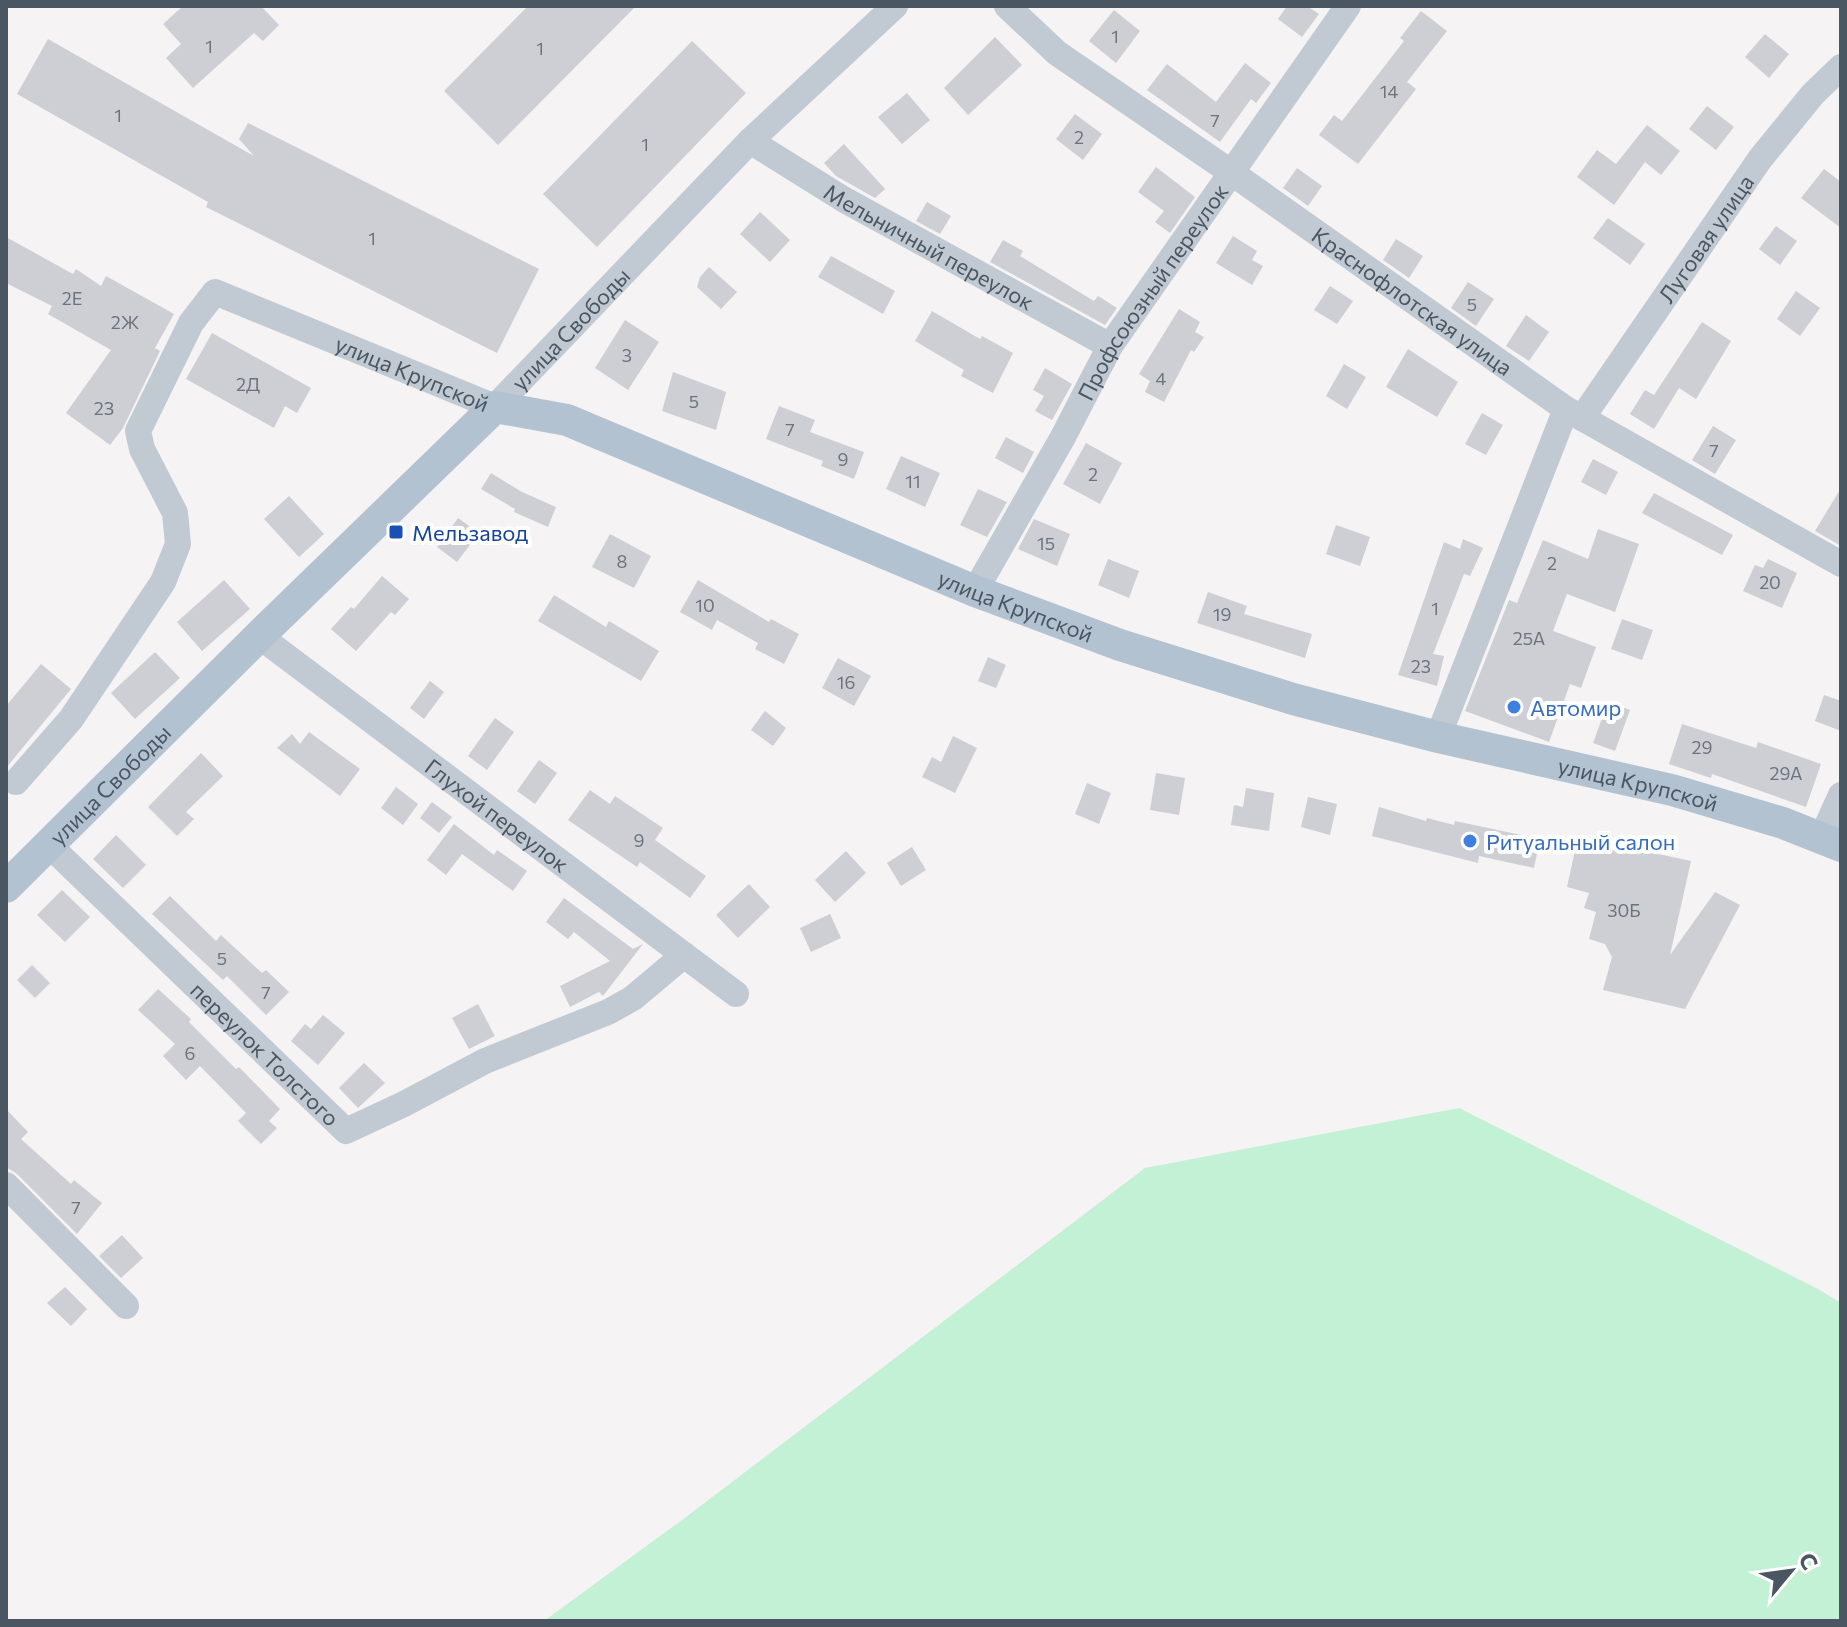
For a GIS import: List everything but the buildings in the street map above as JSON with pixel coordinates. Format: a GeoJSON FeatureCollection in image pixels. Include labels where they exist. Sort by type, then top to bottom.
{"type":"FeatureCollection","features":[{"type":"Feature","properties":{"kind":"main road","name":"улица Крупской"},"geometry":{"type":"LineString","coordinates":[[495,407],[567,420],[975,591],[1120,645],[1293,699],[1438,737],[1672,790],[1783,823],[1831,842]]}},
{"type":"Feature","properties":{"kind":"main road","name":"улица Свободы"},"geometry":{"type":"LineString","coordinates":[[6,887],[495,407]]}},
{"type":"Feature","properties":{"kind":"street","name":"улица Свободы"},"geometry":{"type":"LineString","coordinates":[[495,407],[750,141],[895,6]]}},
{"type":"Feature","properties":{"kind":"street","name":"Краснофлотская улица"},"geometry":{"type":"LineString","coordinates":[[1007,6],[1057,53],[1574,413],[1841,564]]}},
{"type":"Feature","properties":{"kind":"street","name":"Профсоюзный переулок"},"geometry":{"type":"LineString","coordinates":[[975,591],[1063,437],[1110,346],[1348,6]]}},
{"type":"Feature","properties":{"kind":"street","name":"Луговая улица"},"geometry":{"type":"LineString","coordinates":[[1438,737],[1574,413],[1760,159],[1813,94],[1841,67]]}},
{"type":"Feature","properties":{"kind":"street","name":"Мельничный переулок"},"geometry":{"type":"LineString","coordinates":[[750,141],[843,199],[1110,346]]}},
{"type":"Feature","properties":{"kind":"street","name":"улица Крупской"},"geometry":{"type":"LineString","coordinates":[[16,782],[71,719],[163,582],[178,544],[175,513],[142,449],[138,431],[191,323],[215,292],[495,407]]}},
{"type":"Feature","properties":{"kind":"street","name":"Глухой переулок"},"geometry":{"type":"LineString","coordinates":[[259,636],[736,994]]}},
{"type":"Feature","properties":{"kind":"street"},"geometry":{"type":"LineString","coordinates":[[1831,842],[1841,795]]}},
{"type":"Feature","properties":{"kind":"street","name":"переулок Толстого"},"geometry":{"type":"LineString","coordinates":[[48,844],[346,1131],[485,1061],[608,1012],[633,998],[684,955]]}},
{"type":"Feature","properties":{"kind":"street"},"geometry":{"type":"LineString","coordinates":[[6,1185],[126,1306]]}},
{"type":"Feature","properties":{"kind":"green space"},"geometry":{"type":"Polygon","coordinates":[[[1459,1108],[1841,1303],[1841,1621],[544,1621],[686,1517],[1145,1168],[1459,1108]]]}},
{"type":"Feature","properties":{"kind":"place","name":"Мельзавод"},"geometry":{"type":"Point","coordinates":[396,532]}},
{"type":"Feature","properties":{"kind":"place","name":"Автомир"},"geometry":{"type":"Point","coordinates":[1514,707]}},
{"type":"Feature","properties":{"kind":"place","name":"Ритуальный салон"},"geometry":{"type":"Point","coordinates":[1470,841]}}]}
